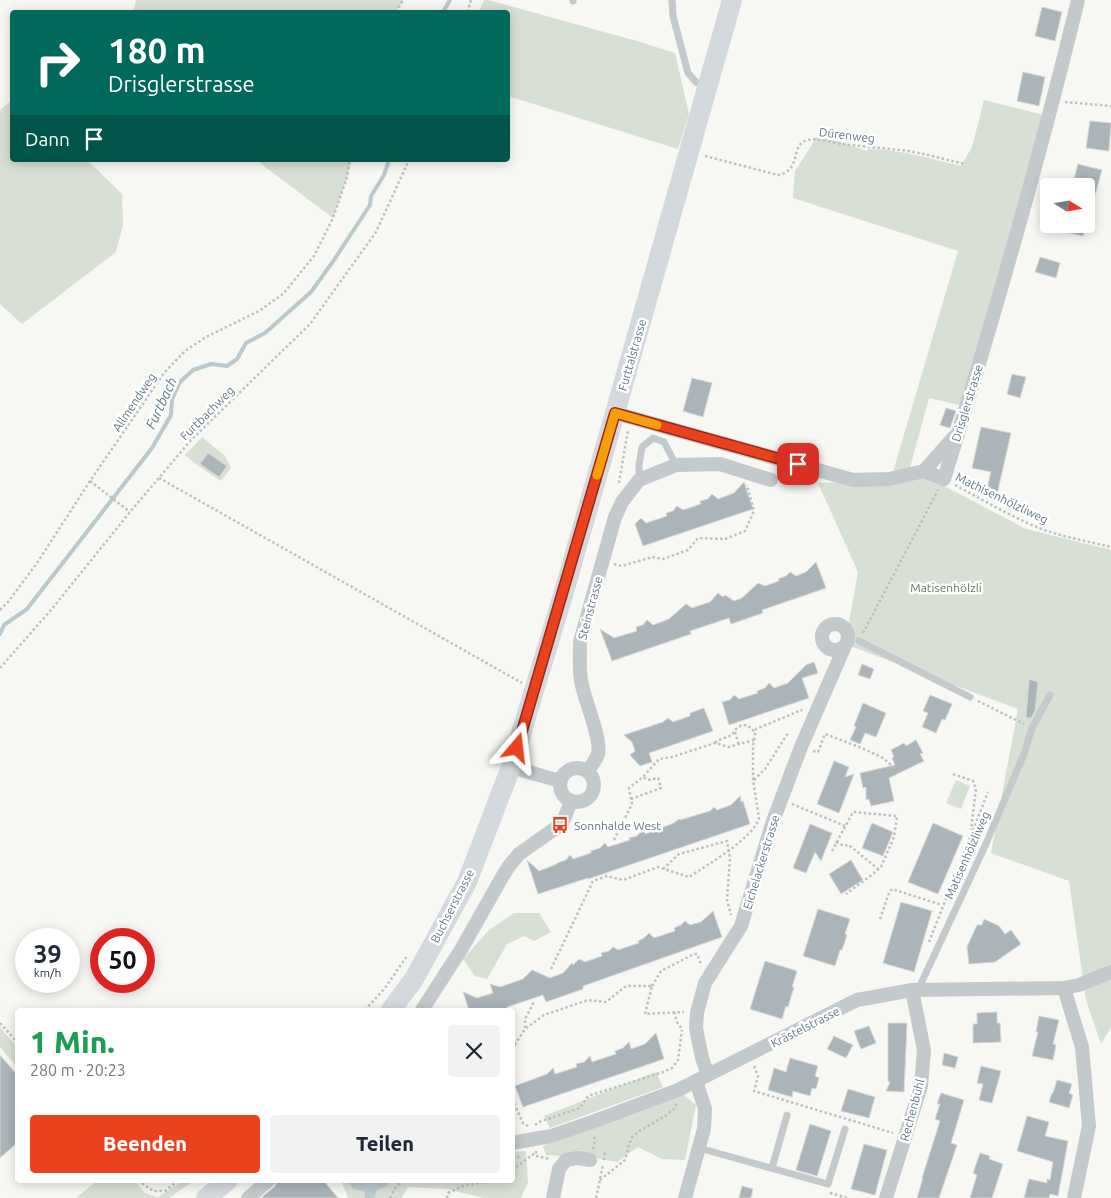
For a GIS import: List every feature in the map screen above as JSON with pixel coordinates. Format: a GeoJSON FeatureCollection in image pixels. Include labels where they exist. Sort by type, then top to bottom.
{"type":"FeatureCollection","features":[{"type":"Feature","properties":{"kind":"main road","name":"Furttalstrasse"},"geometry":{"type":"LineString","coordinates":[[511,767],[560,605],[732,0]]}},
{"type":"Feature","properties":{"kind":"main road","name":"Buchserstrasse"},"geometry":{"type":"LineString","coordinates":[[392,1008],[414,979],[467,882],[511,767]]}},
{"type":"Feature","properties":{"kind":"main road"},"geometry":{"type":"LineString","coordinates":[[206,1198],[224,1183]]}},
{"type":"Feature","properties":{"kind":"street","name":"Drisglerstrasse"},"geometry":{"type":"LineString","coordinates":[[944,479],[1054,101],[1078,0]]}},
{"type":"Feature","properties":{"kind":"street"},"geometry":{"type":"LineString","coordinates":[[615,413],[853,480],[889,479],[924,471],[944,479]]}},
{"type":"Feature","properties":{"kind":"street"},"geometry":{"type":"LineString","coordinates":[[924,471],[958,432]]}},
{"type":"Feature","properties":{"kind":"street"},"geometry":{"type":"LineString","coordinates":[[639,480],[676,465],[720,464],[771,480]]}},
{"type":"Feature","properties":{"kind":"street","name":"Steinstrasse"},"geometry":{"type":"LineString","coordinates":[[588,771],[598,753],[597,736],[581,681],[579,663],[580,642],[615,517],[622,502],[639,480]]}},
{"type":"Feature","properties":{"kind":"street","name":"Eichelackerstrasse"},"geometry":{"type":"LineString","coordinates":[[685,1198],[704,1129],[706,1110],[702,1078],[702,1058],[696,1028],[697,1013],[705,983],[741,926],[773,821],[844,648]]}},
{"type":"Feature","properties":{"kind":"street"},"geometry":{"type":"LineString","coordinates":[[511,767],[560,781]]}},
{"type":"Feature","properties":{"kind":"street"},"geometry":{"type":"LineString","coordinates":[[574,768],[588,771],[594,782],[592,794],[583,802],[571,802],[565,798],[559,787],[565,772],[574,768]]}},
{"type":"Feature","properties":{"kind":"street"},"geometry":{"type":"LineString","coordinates":[[423,1008],[462,948],[509,866],[519,854],[560,825],[571,802]]}},
{"type":"Feature","properties":{"kind":"street","name":"Krästelstrasse"},"geometry":{"type":"LineString","coordinates":[[515,1142],[551,1136],[676,1090],[857,1000],[915,990],[1064,988],[1111,972]]}},
{"type":"Feature","properties":{"kind":"street"},"geometry":{"type":"LineString","coordinates":[[1064,988],[1082,1047],[1089,1126],[1074,1198]]}},
{"type":"Feature","properties":{"kind":"street","name":"Rechenbühl"},"geometry":{"type":"LineString","coordinates":[[886,1198],[921,1086],[924,1050],[915,990]]}},
{"type":"Feature","properties":{"kind":"street"},"geometry":{"type":"LineString","coordinates":[[553,1198],[559,1169],[566,1160],[578,1158],[590,1160]]}},
{"type":"Feature","properties":{"kind":"street"},"geometry":{"type":"LineString","coordinates":[[248,1198],[266,1183]]}},
{"type":"Feature","properties":{"kind":"lane"},"geometry":{"type":"LineString","coordinates":[[672,0],[688,73],[696,82],[706,88]]}},
{"type":"Feature","properties":{"kind":"lane"},"geometry":{"type":"LineString","coordinates":[[639,480],[642,447],[653,438],[664,442],[676,465]]}},
{"type":"Feature","properties":{"kind":"lane"},"geometry":{"type":"LineString","coordinates":[[859,641],[970,697]]}},
{"type":"Feature","properties":{"kind":"lane","name":"Matisenhölzliweg"},"geometry":{"type":"LineString","coordinates":[[915,990],[985,846],[1024,754],[1032,728],[1050,696]]}},
{"type":"Feature","properties":{"kind":"lane"},"geometry":{"type":"LineString","coordinates":[[772,1168],[787,1115]]}},
{"type":"Feature","properties":{"kind":"lane"},"geometry":{"type":"LineString","coordinates":[[699,1148],[828,1184],[845,1130]]}},
{"type":"Feature","properties":{"kind":"path"},"geometry":{"type":"LineString","coordinates":[[1054,101],[1111,106]]}},
{"type":"Feature","properties":{"kind":"path","name":"Dürenweg"},"geometry":{"type":"LineString","coordinates":[[689,151],[778,175],[789,171],[793,165],[798,147],[808,139],[910,151],[965,164]]}},
{"type":"Feature","properties":{"kind":"path","name":"Allmendweg"},"geometry":{"type":"LineString","coordinates":[[0,610],[38,563],[90,481],[164,373],[185,351],[206,337],[265,307],[283,294],[314,256],[333,218],[347,177],[350,162]]}},
{"type":"Feature","properties":{"kind":"path","name":"Furtbachweg"},"geometry":{"type":"LineString","coordinates":[[0,668],[51,610],[192,439],[310,324],[376,232],[408,162]]}},
{"type":"Feature","properties":{"kind":"path"},"geometry":{"type":"LineString","coordinates":[[609,563],[622,566],[652,557],[663,559],[688,550],[698,538],[725,539],[745,531],[754,511],[743,471]]}},
{"type":"Feature","properties":{"kind":"path"},"geometry":{"type":"LineString","coordinates":[[160,478],[519,681]]}},
{"type":"Feature","properties":{"kind":"path"},"geometry":{"type":"LineString","coordinates":[[859,641],[944,479]]}},
{"type":"Feature","properties":{"kind":"path","name":"Mathisenhölzliweg"},"geometry":{"type":"LineString","coordinates":[[944,479],[1040,528],[1111,547]]}},
{"type":"Feature","properties":{"kind":"path"},"geometry":{"type":"LineString","coordinates":[[90,481],[130,512]]}},
{"type":"Feature","properties":{"kind":"path"},"geometry":{"type":"LineString","coordinates":[[970,697],[1032,728]]}},
{"type":"Feature","properties":{"kind":"path"},"geometry":{"type":"LineString","coordinates":[[551,969],[593,881],[607,876],[623,880],[658,867],[689,877],[733,848],[758,823],[759,818],[754,780],[754,740],[756,729],[801,710],[814,718]]}},
{"type":"Feature","properties":{"kind":"path"},"geometry":{"type":"LineString","coordinates":[[614,840],[632,804],[629,788],[643,777],[659,759],[672,757],[715,743],[732,735],[739,727],[747,725],[755,732]]}},
{"type":"Feature","properties":{"kind":"path"},"geometry":{"type":"LineString","coordinates":[[735,730],[739,744]]}},
{"type":"Feature","properties":{"kind":"path"},"geometry":{"type":"LineString","coordinates":[[754,780],[765,768],[788,733]]}},
{"type":"Feature","properties":{"kind":"path"},"geometry":{"type":"LineString","coordinates":[[802,747],[818,752],[825,734],[883,758],[896,769]]}},
{"type":"Feature","properties":{"kind":"path"},"geometry":{"type":"LineString","coordinates":[[715,743],[729,747],[754,740]]}},
{"type":"Feature","properties":{"kind":"path"},"geometry":{"type":"LineString","coordinates":[[953,774],[974,781],[976,789],[971,835]]}},
{"type":"Feature","properties":{"kind":"path"},"geometry":{"type":"LineString","coordinates":[[631,799],[661,788],[658,778],[648,780],[643,777]]}},
{"type":"Feature","properties":{"kind":"path"},"geometry":{"type":"LineString","coordinates":[[927,947],[988,792]]}},
{"type":"Feature","properties":{"kind":"path"},"geometry":{"type":"LineString","coordinates":[[781,800],[845,827]]}},
{"type":"Feature","properties":{"kind":"path"},"geometry":{"type":"LineString","coordinates":[[832,851],[854,812],[898,816],[894,837],[881,867],[846,894]]}},
{"type":"Feature","properties":{"kind":"path"},"geometry":{"type":"LineString","coordinates":[[663,869],[678,854],[727,841],[730,858],[727,900],[732,922],[738,931]]}},
{"type":"Feature","properties":{"kind":"path"},"geometry":{"type":"LineString","coordinates":[[836,842],[844,846],[849,845],[878,869]]}},
{"type":"Feature","properties":{"kind":"path"},"geometry":{"type":"LineString","coordinates":[[880,919],[888,893],[892,889],[943,905]]}},
{"type":"Feature","properties":{"kind":"path"},"geometry":{"type":"LineString","coordinates":[[367,1008],[385,988],[410,950]]}},
{"type":"Feature","properties":{"kind":"path"},"geometry":{"type":"LineString","coordinates":[[688,1012],[645,1014],[652,986],[661,971],[694,954],[697,954],[704,972],[709,976]]}},
{"type":"Feature","properties":{"kind":"path"},"geometry":{"type":"LineString","coordinates":[[515,1044],[525,1029],[544,1015],[588,1000],[606,1002],[626,986],[652,986]]}},
{"type":"Feature","properties":{"kind":"path"},"geometry":{"type":"LineString","coordinates":[[525,1029],[525,1019],[534,1002]]}},
{"type":"Feature","properties":{"kind":"path"},"geometry":{"type":"LineString","coordinates":[[674,1012],[677,1022],[682,1029]]}},
{"type":"Feature","properties":{"kind":"path"},"geometry":{"type":"LineString","coordinates":[[515,1106],[523,1123],[530,1128],[539,1122],[580,1108],[588,1096],[672,1068],[678,1060],[685,1020]]}},
{"type":"Feature","properties":{"kind":"path"},"geometry":{"type":"LineString","coordinates":[[0,1023],[15,1040]]}},
{"type":"Feature","properties":{"kind":"path"},"geometry":{"type":"LineString","coordinates":[[749,1055],[758,1076],[754,1091],[905,1136]]}},
{"type":"Feature","properties":{"kind":"path"},"geometry":{"type":"LineString","coordinates":[[600,1180],[625,1160],[632,1137],[674,1109],[677,1105],[676,1090]]}},
{"type":"Feature","properties":{"kind":"path"},"geometry":{"type":"LineString","coordinates":[[590,1160],[595,1140],[592,1122]]}},
{"type":"Feature","properties":{"kind":"path"},"geometry":{"type":"LineString","coordinates":[[596,1198],[605,1151]]}},
{"type":"Feature","properties":{"kind":"path"},"geometry":{"type":"LineString","coordinates":[[515,1168],[536,1154],[550,1159]]}},
{"type":"Feature","properties":{"kind":"path"},"geometry":{"type":"LineString","coordinates":[[142,1183],[153,1191],[165,1191],[175,1183]]}},
{"type":"Feature","properties":{"kind":"path"},"geometry":{"type":"LineString","coordinates":[[390,1198],[400,1183]]}},
{"type":"Feature","properties":{"kind":"path"},"geometry":{"type":"LineString","coordinates":[[447,1198],[448,1193],[463,1186],[479,1183]]}},
{"type":"Feature","properties":{"kind":"green space"},"geometry":{"type":"Polygon","coordinates":[[[136,0],[403,0],[397,10],[134,10],[136,0]]]}},
{"type":"Feature","properties":{"kind":"green space"},"geometry":{"type":"Polygon","coordinates":[[[484,0],[488,0],[675,53],[689,114],[678,149],[510,97],[510,10],[480,10],[484,0]]]}},
{"type":"Feature","properties":{"kind":"green space"},"geometry":{"type":"Polygon","coordinates":[[[984,100],[1044,115],[964,406],[929,398],[909,471],[893,472],[958,251],[793,198],[795,171],[818,135],[867,151],[868,149],[880,149],[961,166],[972,147],[984,100]]]}},
{"type":"Feature","properties":{"kind":"green space"},"geometry":{"type":"Polygon","coordinates":[[[10,102],[10,162],[89,162],[122,194],[123,225],[116,252],[22,324],[0,304],[0,110],[10,102]]]}},
{"type":"Feature","properties":{"kind":"green space"},"geometry":{"type":"Polygon","coordinates":[[[259,162],[351,162],[333,218],[259,162]]]}},
{"type":"Feature","properties":{"kind":"green space"},"geometry":{"type":"Polygon","coordinates":[[[202,437],[225,456],[231,468],[221,481],[185,455],[202,437]]]}},
{"type":"Feature","properties":{"kind":"green space","name":"Matisenhölzli"},"geometry":{"type":"Polygon","coordinates":[[[929,478],[1026,529],[1111,550],[1111,1027],[1101,1044],[1086,1000],[1069,881],[991,853],[1018,709],[845,644],[858,572],[818,483],[929,478]]]}},
{"type":"Feature","properties":{"kind":"green space"},"geometry":{"type":"Polygon","coordinates":[[[956,780],[970,786],[961,809],[946,803],[956,780]]]}},
{"type":"Feature","properties":{"kind":"green space"},"geometry":{"type":"Polygon","coordinates":[[[514,913],[539,913],[551,932],[534,941],[524,936],[507,944],[487,979],[475,976],[463,959],[489,930],[514,913]]]}},
{"type":"Feature","properties":{"kind":"green space"},"geometry":{"type":"Polygon","coordinates":[[[0,1027],[15,1045],[15,1065],[0,1047],[0,1027]]]}},
{"type":"Feature","properties":{"kind":"green space"},"geometry":{"type":"Polygon","coordinates":[[[656,1072],[663,1087],[550,1128],[544,1116],[656,1072]]]}},
{"type":"Feature","properties":{"kind":"green space"},"geometry":{"type":"Polygon","coordinates":[[[681,1093],[696,1105],[685,1160],[662,1159],[638,1147],[617,1162],[594,1158],[546,1155],[543,1146],[681,1093]]]}},
{"type":"Feature","properties":{"kind":"green space"},"geometry":{"type":"Polygon","coordinates":[[[526,1151],[528,1183],[521,1198],[484,1198],[447,1189],[408,1187],[402,1198],[375,1197],[377,1190],[386,1187],[390,1183],[515,1183],[515,1152],[526,1151]]]}},
{"type":"Feature","properties":{"kind":"green space"},"geometry":{"type":"Polygon","coordinates":[[[94,1183],[137,1183],[145,1193],[158,1197],[179,1183],[191,1183],[169,1198],[77,1197],[94,1183]]]}},
{"type":"Feature","properties":{"kind":"green space"},"geometry":{"type":"Polygon","coordinates":[[[342,1183],[351,1183],[364,1191],[365,1198],[348,1198],[342,1183]]]}},
{"type":"Feature","properties":{"kind":"shaded area"},"geometry":{"type":"Polygon","coordinates":[[[350,1183],[390,1183],[386,1187],[377,1190],[375,1197],[377,1198],[365,1198],[364,1191],[353,1189],[350,1183]]]}},
{"type":"Feature","properties":{"kind":"building"},"geometry":{"type":"Polygon","coordinates":[[[1042,7],[1062,12],[1055,41],[1035,36],[1042,7]]]}},
{"type":"Feature","properties":{"kind":"building"},"geometry":{"type":"Polygon","coordinates":[[[1023,72],[1045,77],[1039,106],[1017,101],[1023,72]]]}},
{"type":"Feature","properties":{"kind":"building"},"geometry":{"type":"Polygon","coordinates":[[[1090,121],[1111,123],[1109,151],[1086,148],[1090,121]]]}},
{"type":"Feature","properties":{"kind":"building"},"geometry":{"type":"Polygon","coordinates":[[[1078,164],[1102,170],[1095,195],[1095,178],[1074,178],[1078,164]]]}},
{"type":"Feature","properties":{"kind":"building"},"geometry":{"type":"Polygon","coordinates":[[[1070,233],[1084,233],[1083,236],[1070,233]]]}},
{"type":"Feature","properties":{"kind":"building"},"geometry":{"type":"Polygon","coordinates":[[[1040,257],[1060,263],[1056,278],[1035,272],[1040,257]]]}},
{"type":"Feature","properties":{"kind":"building"},"geometry":{"type":"Polygon","coordinates":[[[1012,374],[1026,377],[1020,398],[1007,394],[1012,374]]]}},
{"type":"Feature","properties":{"kind":"building"},"geometry":{"type":"Polygon","coordinates":[[[692,378],[712,383],[703,417],[683,411],[692,378]]]}},
{"type":"Feature","properties":{"kind":"building"},"geometry":{"type":"Polygon","coordinates":[[[946,408],[956,411],[950,428],[940,425],[946,408]]]}},
{"type":"Feature","properties":{"kind":"building"},"geometry":{"type":"Polygon","coordinates":[[[981,427],[1011,433],[996,499],[985,497],[991,472],[972,468],[981,427]]]}},
{"type":"Feature","properties":{"kind":"building"},"geometry":{"type":"Polygon","coordinates":[[[208,453],[227,466],[219,477],[200,464],[208,453]]]}},
{"type":"Feature","properties":{"kind":"building"},"geometry":{"type":"Polygon","coordinates":[[[744,482],[753,509],[643,546],[635,524],[641,518],[646,523],[667,516],[666,513],[673,511],[677,506],[683,510],[701,504],[700,501],[708,499],[712,494],[718,499],[734,493],[744,482]]]}},
{"type":"Feature","properties":{"kind":"building"},"geometry":{"type":"Polygon","coordinates":[[[816,562],[826,588],[762,610],[763,613],[731,624],[729,618],[690,631],[691,634],[612,661],[600,629],[614,638],[637,631],[636,627],[643,625],[647,620],[653,625],[669,619],[686,604],[692,608],[710,602],[718,593],[734,601],[742,598],[758,583],[765,586],[779,581],[778,579],[790,572],[796,576],[806,572],[816,562]]]}},
{"type":"Feature","properties":{"kind":"building"},"geometry":{"type":"Polygon","coordinates":[[[814,662],[818,673],[802,678],[809,698],[729,725],[722,702],[730,700],[734,695],[739,699],[758,693],[757,691],[765,688],[769,683],[774,688],[788,683],[806,665],[814,662]]]}},
{"type":"Feature","properties":{"kind":"building"},"geometry":{"type":"Polygon","coordinates":[[[862,664],[874,669],[870,679],[858,675],[862,664]]]}},
{"type":"Feature","properties":{"kind":"building"},"geometry":{"type":"Polygon","coordinates":[[[1029,679],[1038,682],[1035,711],[1031,718],[1026,718],[1029,679]]]}},
{"type":"Feature","properties":{"kind":"building"},"geometry":{"type":"Polygon","coordinates":[[[930,695],[952,704],[945,720],[942,719],[936,733],[922,727],[928,713],[923,711],[930,695]]]}},
{"type":"Feature","properties":{"kind":"building"},"geometry":{"type":"Polygon","coordinates":[[[863,703],[886,713],[876,737],[865,733],[860,744],[850,740],[863,703]]]}},
{"type":"Feature","properties":{"kind":"building"},"geometry":{"type":"Polygon","coordinates":[[[704,708],[713,731],[649,753],[652,762],[640,766],[630,755],[635,751],[632,742],[624,735],[663,722],[668,718],[673,722],[690,716],[690,713],[704,708]]]}},
{"type":"Feature","properties":{"kind":"building"},"geometry":{"type":"Polygon","coordinates":[[[916,740],[923,753],[920,754],[924,761],[889,778],[894,801],[871,806],[869,799],[866,800],[866,787],[863,788],[860,773],[895,765],[891,750],[904,743],[906,746],[916,740]]]}},
{"type":"Feature","properties":{"kind":"building"},"geometry":{"type":"Polygon","coordinates":[[[834,761],[849,767],[845,777],[854,774],[839,813],[817,804],[834,761]]]}},
{"type":"Feature","properties":{"kind":"building"},"geometry":{"type":"Polygon","coordinates":[[[740,796],[750,824],[538,894],[527,860],[539,871],[566,860],[570,855],[573,859],[591,853],[591,851],[600,848],[605,843],[608,847],[630,840],[629,838],[637,836],[643,829],[645,834],[674,823],[679,819],[710,811],[714,807],[717,810],[731,805],[740,796]]]}},
{"type":"Feature","properties":{"kind":"building"},"geometry":{"type":"Polygon","coordinates":[[[872,823],[893,832],[883,856],[862,848],[872,823]]]}},
{"type":"Feature","properties":{"kind":"building"},"geometry":{"type":"Polygon","coordinates":[[[933,823],[963,836],[938,894],[908,882],[933,823]]]}},
{"type":"Feature","properties":{"kind":"building"},"geometry":{"type":"Polygon","coordinates":[[[810,824],[832,833],[821,861],[815,852],[806,873],[793,868],[810,824]]]}},
{"type":"Feature","properties":{"kind":"building"},"geometry":{"type":"Polygon","coordinates":[[[851,860],[863,880],[841,894],[829,874],[851,860]]]}},
{"type":"Feature","properties":{"kind":"building"},"geometry":{"type":"Polygon","coordinates":[[[901,902],[932,911],[914,972],[883,963],[901,902]]]}},
{"type":"Feature","properties":{"kind":"building"},"geometry":{"type":"Polygon","coordinates":[[[818,909],[850,919],[845,934],[847,935],[835,966],[803,956],[818,909]]]}},
{"type":"Feature","properties":{"kind":"building"},"geometry":{"type":"Polygon","coordinates":[[[713,911],[722,937],[583,986],[583,989],[546,1002],[543,995],[507,1008],[468,1008],[463,992],[477,998],[493,993],[490,984],[500,987],[523,979],[532,970],[550,978],[563,973],[572,963],[573,965],[579,959],[585,962],[602,956],[601,953],[609,951],[613,947],[618,950],[639,943],[638,941],[649,933],[654,938],[675,931],[674,928],[685,921],[690,925],[701,922],[713,911]]]}},
{"type":"Feature","properties":{"kind":"building"},"geometry":{"type":"Polygon","coordinates":[[[984,919],[999,926],[1005,934],[1011,930],[1021,944],[995,962],[969,964],[967,947],[977,925],[982,925],[984,919]]]}},
{"type":"Feature","properties":{"kind":"building"},"geometry":{"type":"Polygon","coordinates":[[[765,961],[797,971],[788,1007],[786,1006],[782,1019],[750,1009],[765,961]]]}},
{"type":"Feature","properties":{"kind":"building"},"geometry":{"type":"Polygon","coordinates":[[[997,1012],[997,1023],[1000,1023],[1001,1042],[973,1043],[973,1024],[977,1024],[977,1013],[997,1012]]]}},
{"type":"Feature","properties":{"kind":"building"},"geometry":{"type":"Polygon","coordinates":[[[1039,1016],[1059,1020],[1053,1044],[1056,1045],[1053,1060],[1032,1056],[1038,1032],[1036,1032],[1039,1016]]]}},
{"type":"Feature","properties":{"kind":"building"},"geometry":{"type":"Polygon","coordinates":[[[888,1023],[907,1023],[904,1092],[886,1091],[890,1082],[888,1081],[888,1023]]]}},
{"type":"Feature","properties":{"kind":"building"},"geometry":{"type":"Polygon","coordinates":[[[869,1026],[876,1043],[861,1049],[854,1031],[869,1026]]]}},
{"type":"Feature","properties":{"kind":"building"},"geometry":{"type":"Polygon","coordinates":[[[656,1033],[664,1059],[523,1107],[515,1086],[547,1074],[553,1068],[555,1074],[577,1067],[576,1064],[584,1062],[590,1056],[592,1062],[616,1054],[615,1051],[623,1048],[629,1042],[631,1049],[645,1044],[656,1033]]]}},
{"type":"Feature","properties":{"kind":"building"},"geometry":{"type":"Polygon","coordinates":[[[834,1036],[853,1045],[846,1058],[827,1049],[834,1036]]]}},
{"type":"Feature","properties":{"kind":"building"},"geometry":{"type":"Polygon","coordinates":[[[944,1053],[958,1057],[955,1068],[942,1065],[944,1053]]]}},
{"type":"Feature","properties":{"kind":"building"},"geometry":{"type":"Polygon","coordinates":[[[0,1055],[15,1072],[15,1145],[0,1158],[0,1055]]]}},
{"type":"Feature","properties":{"kind":"building"},"geometry":{"type":"Polygon","coordinates":[[[790,1058],[818,1066],[815,1076],[819,1078],[816,1089],[812,1088],[810,1096],[793,1091],[792,1097],[768,1090],[774,1068],[786,1072],[790,1058]]]}},
{"type":"Feature","properties":{"kind":"building"},"geometry":{"type":"Polygon","coordinates":[[[981,1066],[1001,1071],[992,1103],[979,1100],[983,1084],[977,1083],[981,1066]]]}},
{"type":"Feature","properties":{"kind":"building"},"geometry":{"type":"Polygon","coordinates":[[[1057,1080],[1072,1084],[1069,1093],[1073,1095],[1069,1108],[1049,1102],[1057,1080]]]}},
{"type":"Feature","properties":{"kind":"building"},"geometry":{"type":"Polygon","coordinates":[[[848,1089],[875,1097],[869,1118],[841,1111],[848,1089]]]}},
{"type":"Feature","properties":{"kind":"building"},"geometry":{"type":"Polygon","coordinates":[[[941,1093],[964,1100],[951,1143],[957,1145],[939,1198],[917,1198],[940,1121],[935,1119],[941,1093]]]}},
{"type":"Feature","properties":{"kind":"building"},"geometry":{"type":"Polygon","coordinates":[[[1027,1116],[1049,1122],[1045,1136],[1068,1141],[1058,1196],[1050,1194],[1049,1198],[1024,1198],[1029,1179],[1047,1183],[1047,1179],[1050,1180],[1053,1162],[1017,1151],[1027,1116]]]}},
{"type":"Feature","properties":{"kind":"building"},"geometry":{"type":"Polygon","coordinates":[[[810,1124],[831,1131],[817,1176],[796,1170],[810,1124]]]}},
{"type":"Feature","properties":{"kind":"building"},"geometry":{"type":"Polygon","coordinates":[[[864,1144],[887,1150],[875,1195],[851,1189],[864,1144]]]}},
{"type":"Feature","properties":{"kind":"building"},"geometry":{"type":"Polygon","coordinates":[[[980,1153],[990,1156],[989,1159],[1003,1164],[992,1198],[970,1198],[977,1175],[973,1173],[980,1153]]]}},
{"type":"Feature","properties":{"kind":"building"},"geometry":{"type":"Polygon","coordinates":[[[276,1183],[326,1183],[338,1198],[261,1198],[276,1183]]]}},
{"type":"Feature","properties":{"kind":"building"},"geometry":{"type":"Polygon","coordinates":[[[742,1186],[753,1189],[751,1198],[739,1198],[742,1186]]]}},
{"type":"Feature","properties":{"kind":"waterway","name":"Furtbach"},"geometry":{"type":"LineString","coordinates":[[444,10],[450,0]]}},
{"type":"Feature","properties":{"kind":"waterway","name":"Furtbach"},"geometry":{"type":"LineString","coordinates":[[0,634],[4,625],[27,609],[152,448],[171,415],[172,399],[180,382],[193,370],[211,364],[227,366],[237,359],[246,343],[265,333],[311,292],[370,205],[371,196],[384,175],[388,162]]}},
{"type":"Feature","properties":{"kind":"slow traffic"},"geometry":{"type":"LineString","coordinates":[[597,475],[615,413],[657,425]]}},
{"type":"Feature","properties":{"kind":"place","name":"Sonnhalde West"},"geometry":{"type":"Point","coordinates":[560,825]}},
{"type":"Feature","properties":{"kind":"route"},"geometry":{"type":"LineString","coordinates":[[517,748],[615,413],[798,464]]}}]}
